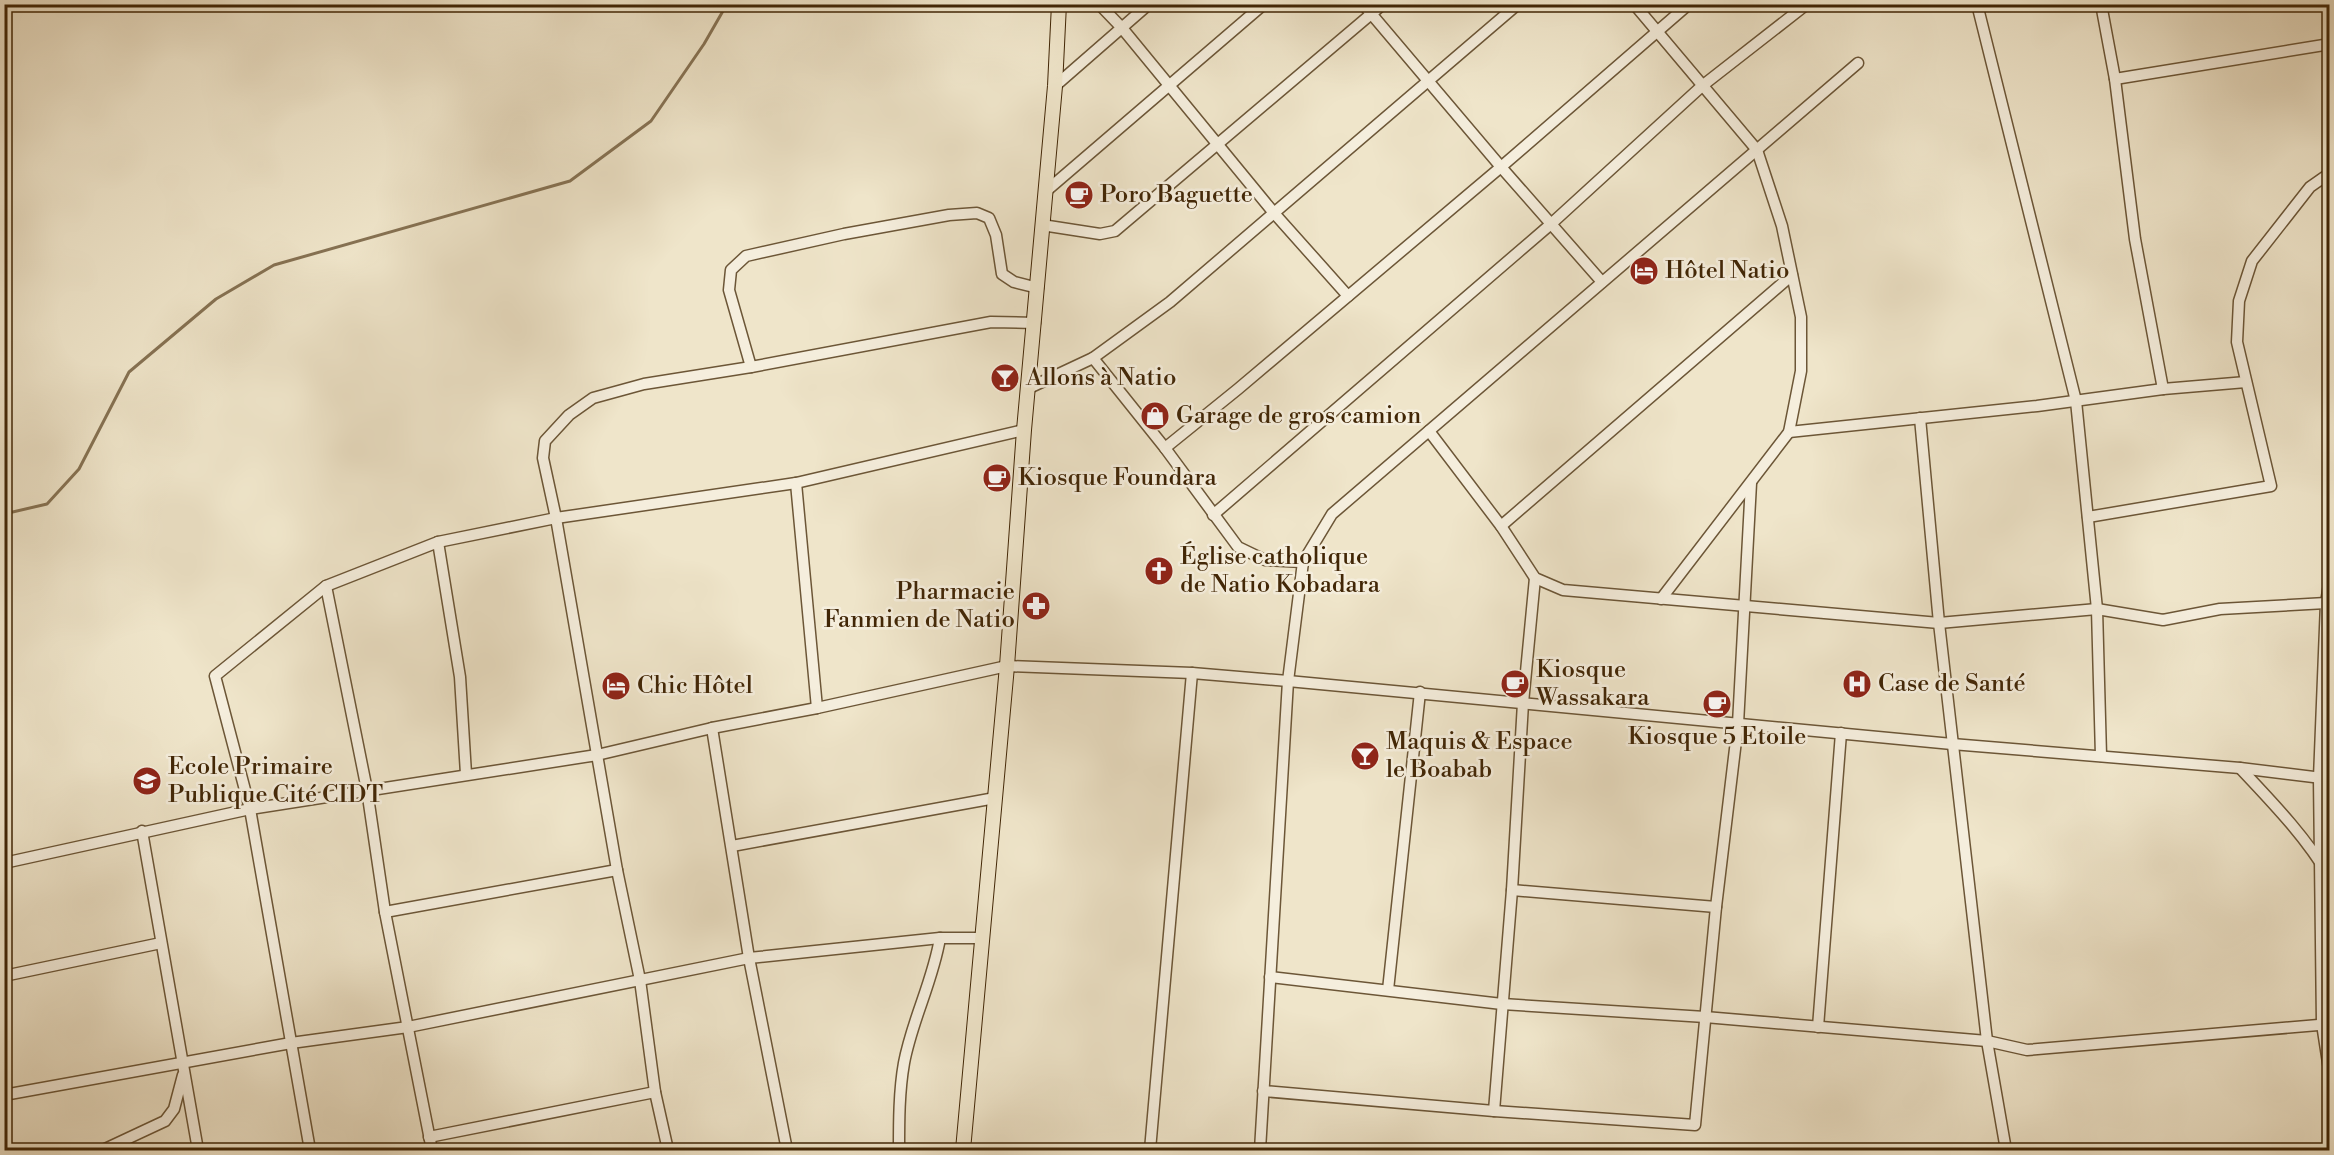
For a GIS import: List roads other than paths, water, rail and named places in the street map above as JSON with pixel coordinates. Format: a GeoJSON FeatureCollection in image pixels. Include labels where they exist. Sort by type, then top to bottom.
{"type":"FeatureCollection","features":[{"type":"Feature","properties":{"kind":"main road"},"geometry":{"type":"LineString","coordinates":[[963,1150],[1007,666],[1024,430],[1055,86],[1059,4]]}},
{"type":"Feature","properties":{"kind":"street"},"geometry":{"type":"LineString","coordinates":[[1099,4],[1122,28],[1274,213],[1348,296]]}},
{"type":"Feature","properties":{"kind":"street"},"geometry":{"type":"LineString","coordinates":[[1055,86],[1149,4]]}},
{"type":"Feature","properties":{"kind":"street"},"geometry":{"type":"LineString","coordinates":[[1045,192],[1264,4]]}},
{"type":"Feature","properties":{"kind":"street"},"geometry":{"type":"LineString","coordinates":[[1363,4],[1602,282]]}},
{"type":"Feature","properties":{"kind":"street"},"geometry":{"type":"LineString","coordinates":[[1042,225],[1100,234],[1115,231],[1383,4]]}},
{"type":"Feature","properties":{"kind":"street"},"geometry":{"type":"LineString","coordinates":[[1029,388],[1093,358],[1170,302],[1518,4]]}},
{"type":"Feature","properties":{"kind":"street"},"geometry":{"type":"LineString","coordinates":[[1634,4],[1757,150],[1782,226],[1802,317],[1801,371],[1789,432],[1661,599]]}},
{"type":"Feature","properties":{"kind":"street"},"geometry":{"type":"LineString","coordinates":[[1165,448],[1501,167],[1689,4]]}},
{"type":"Feature","properties":{"kind":"street"},"geometry":{"type":"LineString","coordinates":[[1213,515],[1551,224],[1702,86],[1807,4]]}},
{"type":"Feature","properties":{"kind":"street"},"geometry":{"type":"LineString","coordinates":[[1977,4],[2076,401],[2097,609],[2101,756]]}},
{"type":"Feature","properties":{"kind":"street"},"geometry":{"type":"LineString","coordinates":[[2101,4],[2115,79],[2135,239],[2163,389]]}},
{"type":"Feature","properties":{"kind":"street"},"geometry":{"type":"LineString","coordinates":[[2115,79],[2330,44]]}},
{"type":"Feature","properties":{"kind":"street"},"geometry":{"type":"LineString","coordinates":[[1260,1150],[1288,681],[1303,562],[1332,514],[1858,63]]}},
{"type":"Feature","properties":{"kind":"street"},"geometry":{"type":"LineString","coordinates":[[2088,518],[2271,486],[2237,342],[2239,301],[2252,261],[2310,187],[2330,173]]}},
{"type":"Feature","properties":{"kind":"street"},"geometry":{"type":"LineString","coordinates":[[751,367],[729,290],[731,270],[746,256],[856,232],[949,215],[977,213],[989,218],[996,235],[1002,274],[1014,282],[1038,288]]}},
{"type":"Feature","properties":{"kind":"street"},"geometry":{"type":"LineString","coordinates":[[1501,526],[1792,275]]}},
{"type":"Feature","properties":{"kind":"street"},"geometry":{"type":"LineString","coordinates":[[668,1150],[655,1092],[639,980],[543,458],[545,441],[569,415],[593,398],[644,384],[751,367],[991,322],[1035,323]]}},
{"type":"Feature","properties":{"kind":"street"},"geometry":{"type":"LineString","coordinates":[[1093,358],[1165,448],[1238,547],[1265,560],[1303,562]]}},
{"type":"Feature","properties":{"kind":"street"},"geometry":{"type":"LineString","coordinates":[[1789,432],[2076,401],[2163,389],[2246,382]]}},
{"type":"Feature","properties":{"kind":"street"},"geometry":{"type":"LineString","coordinates":[[1920,418],[1952,744],[1987,1041],[2006,1150]]}},
{"type":"Feature","properties":{"kind":"street"},"geometry":{"type":"LineString","coordinates":[[310,1150],[250,809],[215,676],[326,586],[438,542],[556,519],[796,483],[1024,430]]}},
{"type":"Feature","properties":{"kind":"street"},"geometry":{"type":"LineString","coordinates":[[1429,430],[1501,526],[1534,578],[1563,590],[1939,623],[2097,609],[2163,620],[2220,609],[2326,603]]}},
{"type":"Feature","properties":{"kind":"street"},"geometry":{"type":"LineString","coordinates":[[796,483],[817,708]]}},
{"type":"Feature","properties":{"kind":"street"},"geometry":{"type":"LineString","coordinates":[[1263,1091],[1494,1111],[1695,1125],[1716,907],[1738,724],[1751,483]]}},
{"type":"Feature","properties":{"kind":"street"},"geometry":{"type":"LineString","coordinates":[[438,542],[460,677],[466,774]]}},
{"type":"Feature","properties":{"kind":"street"},"geometry":{"type":"LineString","coordinates":[[1494,1111],[1534,578]]}},
{"type":"Feature","properties":{"kind":"street"},"geometry":{"type":"LineString","coordinates":[[2330,578],[2326,603],[2324,779],[2320,862],[2330,1076]]}},
{"type":"Feature","properties":{"kind":"street"},"geometry":{"type":"LineString","coordinates":[[326,586],[367,790],[385,912],[432,1150]]}},
{"type":"Feature","properties":{"kind":"street"},"geometry":{"type":"LineString","coordinates":[[4,863],[250,809],[597,755],[712,728],[817,708],[1007,666],[1192,673],[1420,692],[1952,744],[2240,768],[2324,779]]}},
{"type":"Feature","properties":{"kind":"street"},"geometry":{"type":"LineString","coordinates":[[1150,1150],[1192,673]]}},
{"type":"Feature","properties":{"kind":"street"},"geometry":{"type":"LineString","coordinates":[[1388,990],[1420,692]]}},
{"type":"Feature","properties":{"kind":"street"},"geometry":{"type":"LineString","coordinates":[[712,728],[749,958],[787,1150]]}},
{"type":"Feature","properties":{"kind":"street"},"geometry":{"type":"LineString","coordinates":[[1818,1027],[1841,733]]}},
{"type":"Feature","properties":{"kind":"street"},"geometry":{"type":"LineString","coordinates":[[2240,768],[2275,806],[2330,878]]}},
{"type":"Feature","properties":{"kind":"street"},"geometry":{"type":"LineString","coordinates":[[732,846],[995,798]]}},
{"type":"Feature","properties":{"kind":"street"},"geometry":{"type":"LineString","coordinates":[[142,831],[198,1150]]}},
{"type":"Feature","properties":{"kind":"street"},"geometry":{"type":"LineString","coordinates":[[385,912],[617,870]]}},
{"type":"Feature","properties":{"kind":"street"},"geometry":{"type":"LineString","coordinates":[[1512,890],[1716,907]]}},
{"type":"Feature","properties":{"kind":"street"},"geometry":{"type":"LineString","coordinates":[[4,1095],[183,1067],[291,1043],[408,1027],[749,958],[940,938],[982,938]]}},
{"type":"Feature","properties":{"kind":"street"},"geometry":{"type":"LineString","coordinates":[[899,1150],[904,1063],[936,960],[940,938]]}},
{"type":"Feature","properties":{"kind":"street"},"geometry":{"type":"LineString","coordinates":[[4,976],[161,944]]}},
{"type":"Feature","properties":{"kind":"street"},"geometry":{"type":"LineString","coordinates":[[1270,977],[1502,1004],[1705,1017],[1987,1041],[2027,1050],[2326,1024]]}},
{"type":"Feature","properties":{"kind":"street"},"geometry":{"type":"LineString","coordinates":[[103,1150],[165,1121],[174,1109],[183,1067]]}},
{"type":"Feature","properties":{"kind":"street"},"geometry":{"type":"LineString","coordinates":[[429,1137],[655,1092]]}},
{"type":"Feature","properties":{"kind":"waterway"},"geometry":{"type":"LineString","coordinates":[[4,514],[47,504],[79,469],[129,372],[216,299],[274,265],[570,181],[651,121],[704,44],[727,4]]}},
{"type":"Feature","properties":{"kind":"place","name":"Poro Baguette"},"geometry":{"type":"Point","coordinates":[1079,195]}},
{"type":"Feature","properties":{"kind":"place","name":"Hôtel Natio"},"geometry":{"type":"Point","coordinates":[1644,271]}},
{"type":"Feature","properties":{"kind":"place","name":"Allons à Natio"},"geometry":{"type":"Point","coordinates":[1005,378]}},
{"type":"Feature","properties":{"kind":"place","name":"Garage de gros camion"},"geometry":{"type":"Point","coordinates":[1155,416]}},
{"type":"Feature","properties":{"kind":"place","name":"Kiosque Foundara"},"geometry":{"type":"Point","coordinates":[997,478]}},
{"type":"Feature","properties":{"kind":"place","name":"Église catholique de Natio Kobadara"},"geometry":{"type":"Point","coordinates":[1159,571]}},
{"type":"Feature","properties":{"kind":"place","name":"Pharmacie Fanmien de Natio"},"geometry":{"type":"Point","coordinates":[1036,606]}},
{"type":"Feature","properties":{"kind":"place","name":"Kiosque Wassakara"},"geometry":{"type":"Point","coordinates":[1515,684]}},
{"type":"Feature","properties":{"kind":"place","name":"Case de Santé"},"geometry":{"type":"Point","coordinates":[1857,684]}},
{"type":"Feature","properties":{"kind":"place","name":"Chic Hôtel"},"geometry":{"type":"Point","coordinates":[616,686]}},
{"type":"Feature","properties":{"kind":"place","name":"Kiosque 5 Etoile"},"geometry":{"type":"Point","coordinates":[1717,704]}},
{"type":"Feature","properties":{"kind":"place","name":"Maquis & Espace le Boabab"},"geometry":{"type":"Point","coordinates":[1365,756]}},
{"type":"Feature","properties":{"kind":"place","name":"Ecole Primaire Publique Cité CIDT"},"geometry":{"type":"Point","coordinates":[147,781]}}]}
